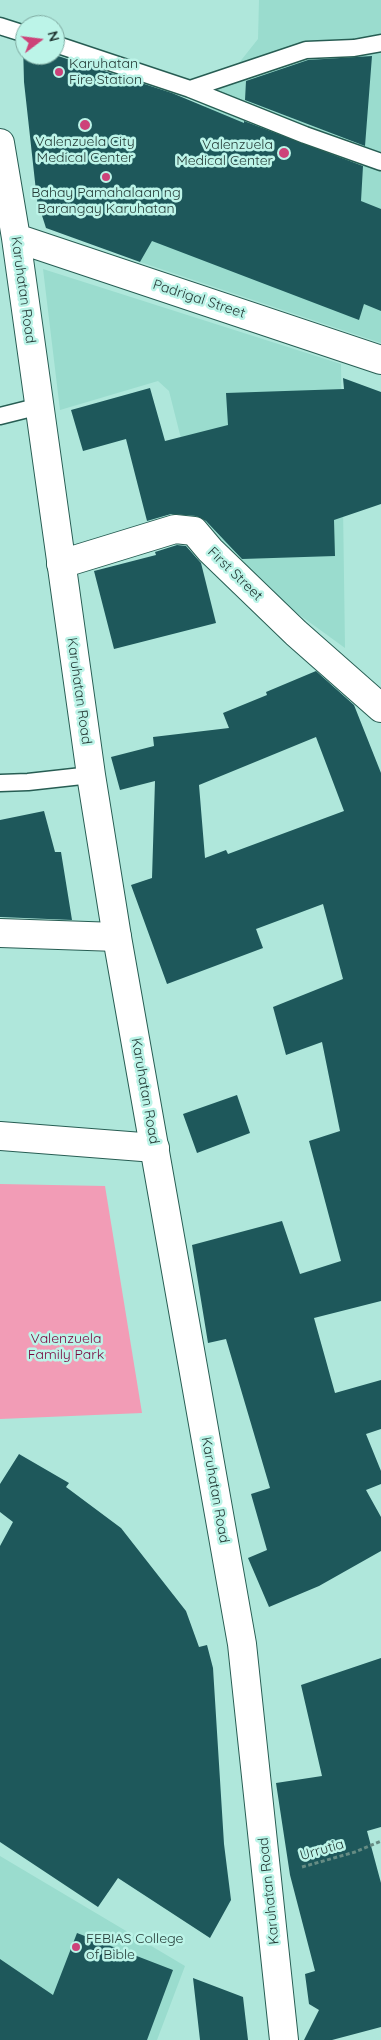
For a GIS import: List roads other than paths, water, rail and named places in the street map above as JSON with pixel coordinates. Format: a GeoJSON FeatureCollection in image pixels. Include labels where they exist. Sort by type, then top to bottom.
{"type":"FeatureCollection","features":[{"type":"Feature","properties":{"kind":"main road","name":"Karuhatan Road"},"geometry":{"type":"LineString","coordinates":[[0,143],[16,238],[91,774],[117,937],[242,1644],[284,2040]]}},
{"type":"Feature","properties":{"kind":"main road","name":"Padrigal Street"},"geometry":{"type":"LineString","coordinates":[[16,238],[381,360]]}},
{"type":"Feature","properties":{"kind":"main road","name":"First Street"},"geometry":{"type":"LineString","coordinates":[[61,564],[175,529],[194,531],[210,550],[296,633],[381,708]]}},
{"type":"Feature","properties":{"kind":"main road"},"geometry":{"type":"LineString","coordinates":[[0,933],[117,937]]}},
{"type":"Feature","properties":{"kind":"main road"},"geometry":{"type":"LineString","coordinates":[[0,1136],[155,1148]]}},
{"type":"Feature","properties":{"kind":"lane"},"geometry":{"type":"LineString","coordinates":[[0,26],[15,31]]}},
{"type":"Feature","properties":{"kind":"lane"},"geometry":{"type":"LineString","coordinates":[[190,89],[306,50],[354,48],[381,43]]}},
{"type":"Feature","properties":{"kind":"lane"},"geometry":{"type":"LineString","coordinates":[[65,47],[190,89],[305,135],[381,162]]}},
{"type":"Feature","properties":{"kind":"lane"},"geometry":{"type":"LineString","coordinates":[[0,416],[40,406]]}},
{"type":"Feature","properties":{"kind":"lane"},"geometry":{"type":"LineString","coordinates":[[0,783],[91,774]]}},
{"type":"Feature","properties":{"kind":"place","name":"Karuhatan Fire Station"},"geometry":{"type":"Point","coordinates":[59,72]}},
{"type":"Feature","properties":{"kind":"place","name":"Valenzuela City Medical Center"},"geometry":{"type":"Point","coordinates":[85,125]}},
{"type":"Feature","properties":{"kind":"place","name":"Valenzuela Medical Center"},"geometry":{"type":"Point","coordinates":[284,153]}},
{"type":"Feature","properties":{"kind":"place","name":"Bahay Pamahalaan ng Barangay Karuhatan"},"geometry":{"type":"Point","coordinates":[106,177]}},
{"type":"Feature","properties":{"kind":"place","name":"FEBIAS College of Bible"},"geometry":{"type":"Point","coordinates":[76,1947]}},
{"type":"Feature","properties":{"kind":"park label","name":"Valenzuela Family Park"},"geometry":{"type":"Point","coordinates":[66,1348]}}]}
